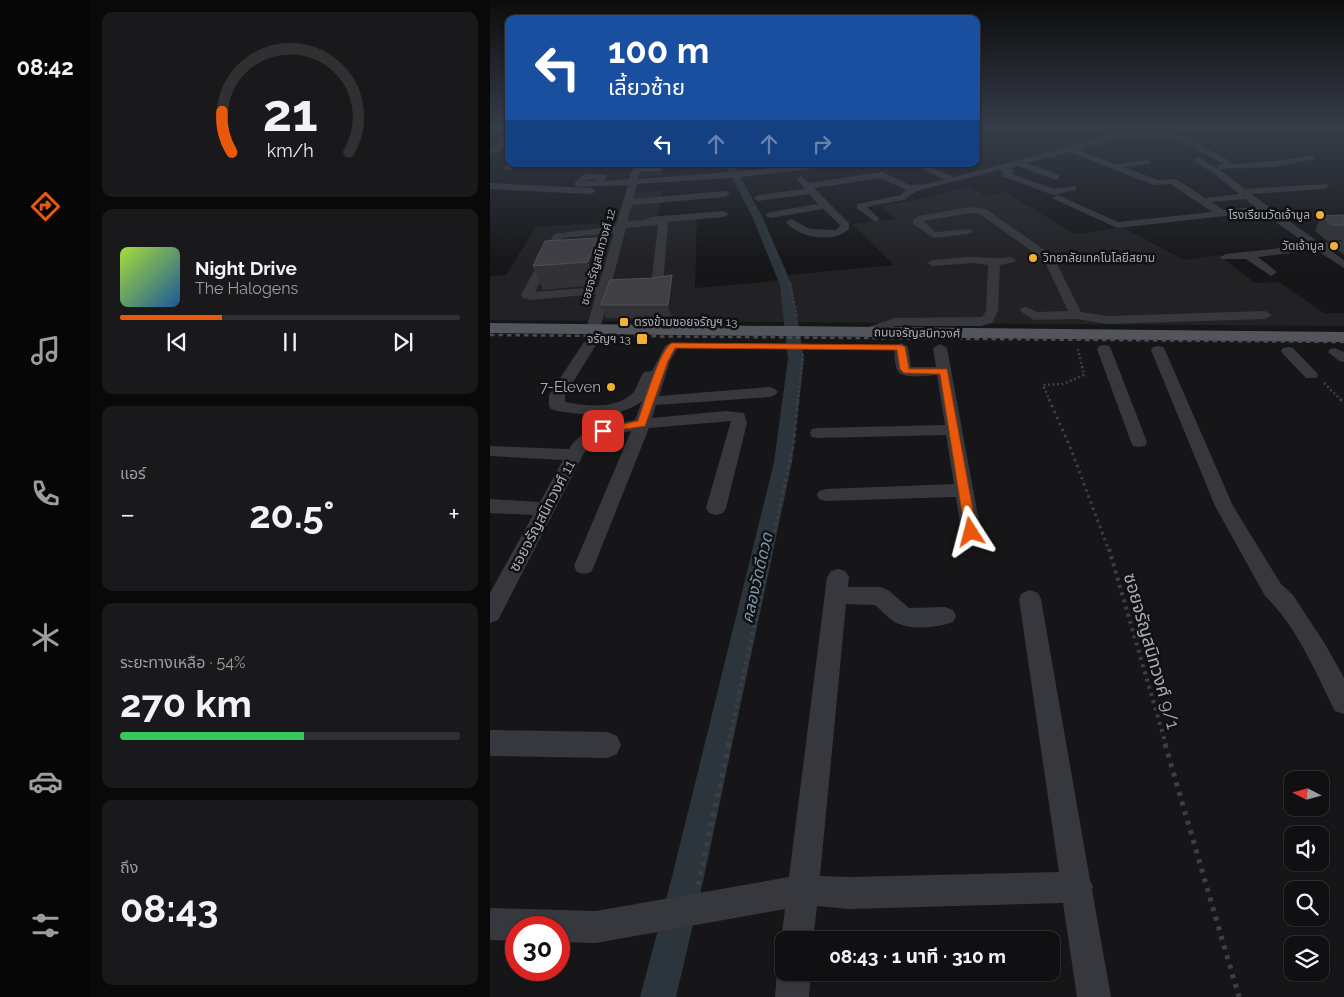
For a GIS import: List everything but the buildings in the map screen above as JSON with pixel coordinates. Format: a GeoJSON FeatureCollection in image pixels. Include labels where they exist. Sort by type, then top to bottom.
{"type":"FeatureCollection","features":[{"type":"Feature","properties":{"kind":"main road","name":"ถนนจรัญสนิทวงศ์"},"geometry":{"type":"LineString","coordinates":[[490,328],[666,346],[867,332],[1250,336],[1342,350]]}},
{"type":"Feature","properties":{"kind":"main road","name":"ถนนจรัญสนิทวงศ์"},"geometry":{"type":"LineString","coordinates":[[490,345],[591,337],[795,338],[901,347],[1078,349],[1108,335],[1158,350],[1342,350]]}},
{"type":"Feature","properties":{"kind":"main road"},"geometry":{"type":"LineString","coordinates":[[1250,336],[1261,351]]}},
{"type":"Feature","properties":{"kind":"street","name":"ซอยจรัญสนิทวงศ์ 12"},"geometry":{"type":"LineString","coordinates":[[636,174],[622,226],[609,254],[604,290],[591,337],[557,395],[557,406],[574,409],[609,409],[628,404],[638,396],[666,346]]}},
{"type":"Feature","properties":{"kind":"street"},"geometry":{"type":"LineString","coordinates":[[598,184],[631,192],[747,174]]}},
{"type":"Feature","properties":{"kind":"street"},"geometry":{"type":"LineString","coordinates":[[791,222],[799,230],[806,232],[831,234],[843,230],[845,227],[844,223],[825,206],[796,174]]}},
{"type":"Feature","properties":{"kind":"street"},"geometry":{"type":"LineString","coordinates":[[845,174],[853,179]]}},
{"type":"Feature","properties":{"kind":"street"},"geometry":{"type":"LineString","coordinates":[[938,174],[953,180]]}},
{"type":"Feature","properties":{"kind":"street"},"geometry":{"type":"LineString","coordinates":[[875,220],[860,206],[904,197],[907,193],[916,189],[976,174]]}},
{"type":"Feature","properties":{"kind":"street"},"geometry":{"type":"LineString","coordinates":[[1006,174],[1053,192],[1073,188]]}},
{"type":"Feature","properties":{"kind":"street"},"geometry":{"type":"LineString","coordinates":[[1047,174],[1056,177]]}},
{"type":"Feature","properties":{"kind":"street"},"geometry":{"type":"LineString","coordinates":[[1132,174],[1157,183],[1173,181],[1221,213]]}},
{"type":"Feature","properties":{"kind":"street"},"geometry":{"type":"LineString","coordinates":[[1219,174],[1264,209],[1344,265]]}},
{"type":"Feature","properties":{"kind":"street"},"geometry":{"type":"LineString","coordinates":[[1222,176],[1262,174]]}},
{"type":"Feature","properties":{"kind":"street"},"geometry":{"type":"LineString","coordinates":[[758,198],[882,175],[909,188],[916,189]]}},
{"type":"Feature","properties":{"kind":"street"},"geometry":{"type":"LineString","coordinates":[[964,177],[979,182]]}},
{"type":"Feature","properties":{"kind":"street"},"geometry":{"type":"LineString","coordinates":[[490,186],[725,194]]}},
{"type":"Feature","properties":{"kind":"street"},"geometry":{"type":"LineString","coordinates":[[1209,200],[1245,194],[1324,186]]}},
{"type":"Feature","properties":{"kind":"street"},"geometry":{"type":"LineString","coordinates":[[1057,198],[1113,224]]}},
{"type":"Feature","properties":{"kind":"street"},"geometry":{"type":"LineString","coordinates":[[770,215],[825,206]]}},
{"type":"Feature","properties":{"kind":"street"},"geometry":{"type":"LineString","coordinates":[[1098,228],[1113,224],[1264,209]]}},
{"type":"Feature","properties":{"kind":"street"},"geometry":{"type":"LineString","coordinates":[[967,231],[934,235],[918,224],[918,220],[965,210],[983,212],[1049,258],[1076,315],[1108,335],[1265,315]]}},
{"type":"Feature","properties":{"kind":"street"},"geometry":{"type":"LineString","coordinates":[[604,290],[526,295],[551,259],[558,236],[622,226],[724,214]]}},
{"type":"Feature","properties":{"kind":"street"},"geometry":{"type":"LineString","coordinates":[[622,226],[658,222],[663,224],[657,285]]}},
{"type":"Feature","properties":{"kind":"street"},"geometry":{"type":"LineString","coordinates":[[1226,257],[1344,244]]}},
{"type":"Feature","properties":{"kind":"street"},"geometry":{"type":"LineString","coordinates":[[1248,255],[1271,272]]}},
{"type":"Feature","properties":{"kind":"street"},"geometry":{"type":"LineString","coordinates":[[933,263],[973,260],[994,263],[1010,260]]}},
{"type":"Feature","properties":{"kind":"street"},"geometry":{"type":"LineString","coordinates":[[867,332],[896,322],[981,322],[987,320],[992,312],[994,263]]}},
{"type":"Feature","properties":{"kind":"street"},"geometry":{"type":"LineString","coordinates":[[1026,311],[1034,316],[1076,315]]}},
{"type":"Feature","properties":{"kind":"street"},"geometry":{"type":"LineString","coordinates":[[1108,335],[1139,442]]}},
{"type":"Feature","properties":{"kind":"street"},"geometry":{"type":"LineString","coordinates":[[584,566],[642,424],[664,361],[666,346]]}},
{"type":"Feature","properties":{"kind":"street"},"geometry":{"type":"LineString","coordinates":[[901,347],[904,369],[907,371],[944,371]]}},
{"type":"Feature","properties":{"kind":"street"},"geometry":{"type":"LineString","coordinates":[[940,348],[971,532]]}},
{"type":"Feature","properties":{"kind":"street"},"geometry":{"type":"LineString","coordinates":[[1158,350],[1224,506],[1269,583],[1285,601],[1317,651],[1344,703]]}},
{"type":"Feature","properties":{"kind":"street"},"geometry":{"type":"LineString","coordinates":[[1288,351],[1311,375]]}},
{"type":"Feature","properties":{"kind":"street"},"geometry":{"type":"LineString","coordinates":[[650,401],[770,392]]}},
{"type":"Feature","properties":{"kind":"street","name":"ซอยจรัญสนิทวงศ์ 11"},"geometry":{"type":"LineString","coordinates":[[490,614],[574,455],[580,445],[590,436],[603,431],[642,424],[738,416],[740,423],[716,508]]}},
{"type":"Feature","properties":{"kind":"street"},"geometry":{"type":"LineString","coordinates":[[818,433],[953,430]]}},
{"type":"Feature","properties":{"kind":"street"},"geometry":{"type":"LineString","coordinates":[[490,451],[574,455]]}},
{"type":"Feature","properties":{"kind":"street"},"geometry":{"type":"LineString","coordinates":[[826,495],[964,490]]}},
{"type":"Feature","properties":{"kind":"street"},"geometry":{"type":"LineString","coordinates":[[490,506],[545,509]]}},
{"type":"Feature","properties":{"kind":"street"},"geometry":{"type":"LineString","coordinates":[[798,931],[837,586],[880,596],[902,614],[912,618],[945,616]]}},
{"type":"Feature","properties":{"kind":"street"},"geometry":{"type":"LineString","coordinates":[[1030,599],[1078,887],[1094,997]]}},
{"type":"Feature","properties":{"kind":"street"},"geometry":{"type":"LineString","coordinates":[[490,743],[608,745]]}},
{"type":"Feature","properties":{"kind":"street"},"geometry":{"type":"LineString","coordinates":[[490,924],[596,927],[802,890],[850,893],[1078,887]]}},
{"type":"Feature","properties":{"kind":"street"},"geometry":{"type":"LineString","coordinates":[[792,997],[793,981]]}},
{"type":"Feature","properties":{"kind":"path"},"geometry":{"type":"LineString","coordinates":[[682,912],[794,442],[795,338],[789,284],[763,225]]}},
{"type":"Feature","properties":{"kind":"path","name":"ซอยจรัญสนิทวงศ์ 9/1"},"geometry":{"type":"LineString","coordinates":[[1078,349],[1084,375],[1063,384],[1043,385],[1071,449],[1107,544],[1239,997]]}},
{"type":"Feature","properties":{"kind":"path"},"geometry":{"type":"LineString","coordinates":[[1311,375],[1319,379],[1344,403]]}},
{"type":"Feature","properties":{"kind":"shaded area","name":"วิทยาลัยเทคโนโลยีสยาม"},"geometry":{"type":"Polygon","coordinates":[[[968,187],[987,196],[1005,192],[1075,234],[1122,227],[1184,260],[1219,255],[1255,283],[1279,282],[1324,313],[1344,313],[1344,326],[490,320],[490,276],[506,275],[536,227],[616,222],[625,194],[663,190],[657,218],[697,215],[695,288],[790,280],[789,275],[894,265],[852,224],[896,219],[880,206],[931,197],[968,187]]]}},
{"type":"Feature","properties":{"kind":"waterway","name":"คลองวัดดีดวด"},"geometry":{"type":"LineString","coordinates":[[658,997],[688,877],[783,462],[796,359],[786,285],[757,216],[734,174]]}},
{"type":"Feature","properties":{"kind":"railway"},"geometry":{"type":"LineString","coordinates":[[490,335],[1344,342]]}},
{"type":"Feature","properties":{"kind":"place","name":"โรงเรียนวัดเจ้ามูล"},"geometry":{"type":"Point","coordinates":[1320,215]}},
{"type":"Feature","properties":{"kind":"place","name":"วัดเจ้ามูล"},"geometry":{"type":"Point","coordinates":[1334,246]}},
{"type":"Feature","properties":{"kind":"place","name":"วิทยาลัยเทคโนโลยีสยาม"},"geometry":{"type":"Point","coordinates":[1033,258]}},
{"type":"Feature","properties":{"kind":"place","name":"ตรงข้ามซอยจรัญฯ 13"},"geometry":{"type":"Point","coordinates":[624,322]}},
{"type":"Feature","properties":{"kind":"place","name":"จรัญฯ 13"},"geometry":{"type":"Point","coordinates":[642,339]}},
{"type":"Feature","properties":{"kind":"place","name":"7-Eleven"},"geometry":{"type":"Point","coordinates":[611,387]}},
{"type":"Feature","properties":{"kind":"route"},"geometry":{"type":"LineString","coordinates":[[603,431],[642,424],[664,361],[672,346],[901,347],[904,369],[907,371],[944,371],[971,532]]}}]}
